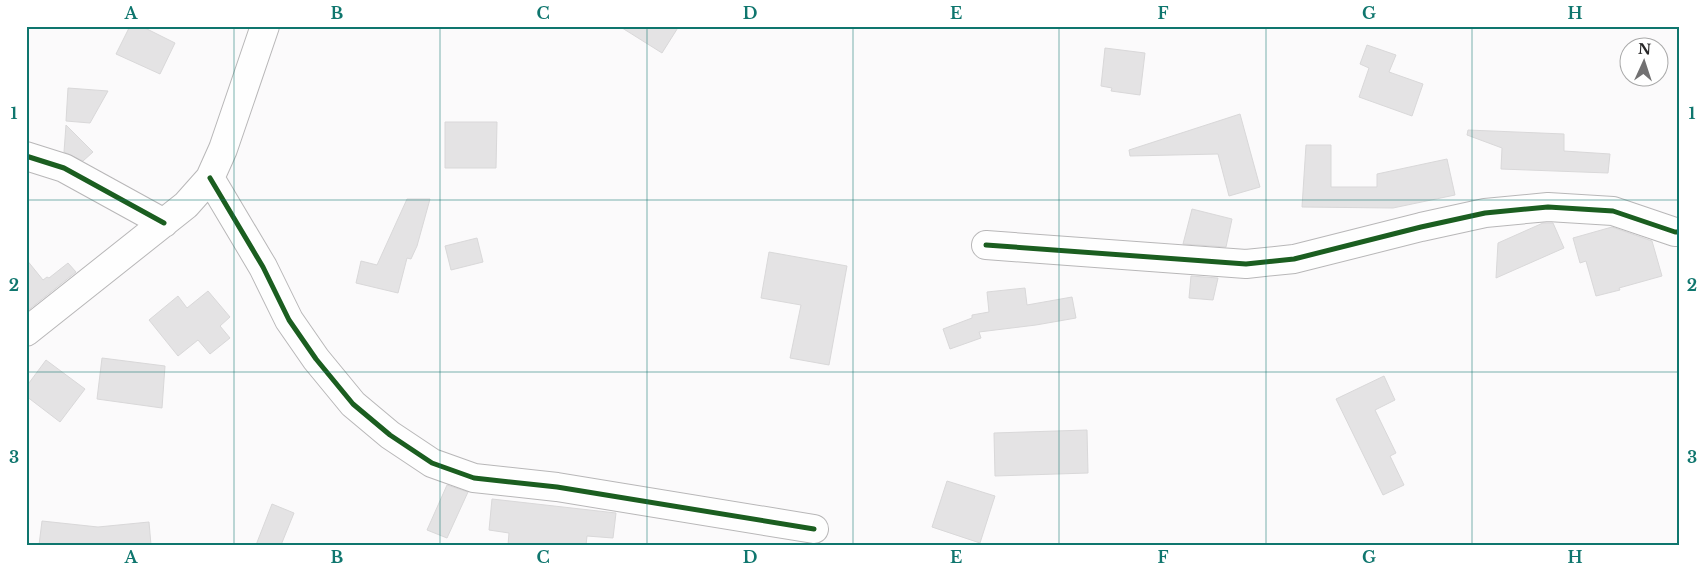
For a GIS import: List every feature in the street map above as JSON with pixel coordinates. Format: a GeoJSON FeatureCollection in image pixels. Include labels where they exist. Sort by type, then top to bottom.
{"type":"FeatureCollection","features":[{"type":"Feature","properties":{"kind":"street"},"geometry":{"type":"LineString","coordinates":[[26,332],[186,205],[210,178],[223,149],[265,26]]}},
{"type":"Feature","properties":{"kind":"street"},"geometry":{"type":"LineString","coordinates":[[26,156],[64,168],[164,223]]}},
{"type":"Feature","properties":{"kind":"street"},"geometry":{"type":"LineString","coordinates":[[210,178],[263,266],[290,320],[316,359],[353,404],[390,435],[432,464],[474,478],[557,487],[814,529]]}},
{"type":"Feature","properties":{"kind":"street"},"geometry":{"type":"LineString","coordinates":[[986,244],[1246,264],[1294,259],[1485,213],[1548,207],[1613,211],[1680,232]]}},
{"type":"Feature","properties":{"kind":"building"},"geometry":{"type":"Polygon","coordinates":[[[130,26],[141,26],[175,43],[160,74],[116,54],[130,26]]]}},
{"type":"Feature","properties":{"kind":"building"},"geometry":{"type":"Polygon","coordinates":[[[619,26],[679,26],[662,53],[619,26]]]}},
{"type":"Feature","properties":{"kind":"building"},"geometry":{"type":"Polygon","coordinates":[[[1367,45],[1396,55],[1389,72],[1423,84],[1412,116],[1359,97],[1369,68],[1360,64],[1367,45]]]}},
{"type":"Feature","properties":{"kind":"building"},"geometry":{"type":"Polygon","coordinates":[[[1105,48],[1145,53],[1140,95],[1111,91],[1112,88],[1101,86],[1105,48]]]}},
{"type":"Feature","properties":{"kind":"building"},"geometry":{"type":"Polygon","coordinates":[[[68,88],[108,91],[90,123],[66,121],[68,88]]]}},
{"type":"Feature","properties":{"kind":"building"},"geometry":{"type":"Polygon","coordinates":[[[1240,114],[1260,187],[1229,196],[1218,154],[1130,156],[1129,150],[1240,114]]]}},
{"type":"Feature","properties":{"kind":"building"},"geometry":{"type":"Polygon","coordinates":[[[445,122],[497,122],[496,168],[445,168],[445,122]]]}},
{"type":"Feature","properties":{"kind":"building"},"geometry":{"type":"Polygon","coordinates":[[[66,125],[93,152],[83,161],[64,152],[66,125]]]}},
{"type":"Feature","properties":{"kind":"building"},"geometry":{"type":"Polygon","coordinates":[[[1468,130],[1564,134],[1564,151],[1610,154],[1608,173],[1501,169],[1502,148],[1467,135],[1468,130]]]}},
{"type":"Feature","properties":{"kind":"building"},"geometry":{"type":"Polygon","coordinates":[[[1306,145],[1331,145],[1331,187],[1377,187],[1377,174],[1447,159],[1455,195],[1393,208],[1302,207],[1306,145]]]}},
{"type":"Feature","properties":{"kind":"building"},"geometry":{"type":"Polygon","coordinates":[[[407,199],[430,199],[417,246],[411,259],[407,258],[398,293],[356,283],[361,261],[377,265],[407,199]]]}},
{"type":"Feature","properties":{"kind":"building"},"geometry":{"type":"Polygon","coordinates":[[[1192,209],[1232,219],[1226,247],[1183,244],[1192,209]]]}},
{"type":"Feature","properties":{"kind":"building"},"geometry":{"type":"Polygon","coordinates":[[[1543,223],[1553,223],[1564,248],[1496,278],[1498,243],[1543,223]]]}},
{"type":"Feature","properties":{"kind":"building"},"geometry":{"type":"Polygon","coordinates":[[[1612,227],[1652,241],[1662,276],[1596,296],[1586,261],[1580,263],[1573,238],[1612,227]]]}},
{"type":"Feature","properties":{"kind":"building"},"geometry":{"type":"Polygon","coordinates":[[[477,238],[483,262],[451,270],[445,246],[477,238]]]}},
{"type":"Feature","properties":{"kind":"building"},"geometry":{"type":"Polygon","coordinates":[[[769,252],[847,266],[829,365],[790,358],[801,305],[761,298],[769,252]]]}},
{"type":"Feature","properties":{"kind":"building"},"geometry":{"type":"Polygon","coordinates":[[[26,259],[43,280],[47,277],[49,278],[68,263],[76,272],[26,312],[26,259]]]}},
{"type":"Feature","properties":{"kind":"building"},"geometry":{"type":"Polygon","coordinates":[[[1191,276],[1218,278],[1213,300],[1189,298],[1191,276]]]}},
{"type":"Feature","properties":{"kind":"building"},"geometry":{"type":"Polygon","coordinates":[[[1025,288],[1027,305],[1072,297],[1076,318],[979,332],[981,338],[950,349],[943,329],[972,318],[972,315],[989,312],[987,292],[1025,288]]]}},
{"type":"Feature","properties":{"kind":"building"},"geometry":{"type":"Polygon","coordinates":[[[208,291],[230,317],[220,326],[230,338],[210,354],[198,340],[178,356],[149,320],[178,296],[187,308],[208,291]]]}},
{"type":"Feature","properties":{"kind":"building"},"geometry":{"type":"Polygon","coordinates":[[[102,358],[165,366],[162,408],[97,399],[102,358]]]}},
{"type":"Feature","properties":{"kind":"building"},"geometry":{"type":"Polygon","coordinates":[[[46,360],[85,389],[60,422],[26,396],[26,387],[46,360]]]}},
{"type":"Feature","properties":{"kind":"building"},"geometry":{"type":"Polygon","coordinates":[[[1384,376],[1395,400],[1375,410],[1396,453],[1390,456],[1404,485],[1383,495],[1336,399],[1384,376]]]}},
{"type":"Feature","properties":{"kind":"building"},"geometry":{"type":"Polygon","coordinates":[[[1087,430],[1088,473],[995,476],[994,433],[1087,430]]]}},
{"type":"Feature","properties":{"kind":"building"},"geometry":{"type":"Polygon","coordinates":[[[947,481],[995,496],[980,543],[932,527],[947,481]]]}},
{"type":"Feature","properties":{"kind":"building"},"geometry":{"type":"Polygon","coordinates":[[[447,485],[468,492],[447,538],[427,530],[447,485]]]}},
{"type":"Feature","properties":{"kind":"building"},"geometry":{"type":"Polygon","coordinates":[[[492,499],[616,513],[613,538],[587,536],[586,545],[508,545],[509,533],[489,530],[492,499]]]}},
{"type":"Feature","properties":{"kind":"building"},"geometry":{"type":"Polygon","coordinates":[[[272,504],[294,513],[281,545],[256,545],[272,504]]]}},
{"type":"Feature","properties":{"kind":"building"},"geometry":{"type":"Polygon","coordinates":[[[42,521],[98,527],[149,522],[151,545],[39,545],[42,521]]]}},
{"type":"Feature","properties":{"kind":"cycle path"},"geometry":{"type":"LineString","coordinates":[[26,156],[64,168],[164,223]]}},
{"type":"Feature","properties":{"kind":"cycle path"},"geometry":{"type":"LineString","coordinates":[[210,178],[263,267],[289,320],[316,359],[353,404],[390,435],[432,463],[474,478],[557,487],[814,529]]}},
{"type":"Feature","properties":{"kind":"cycle path"},"geometry":{"type":"LineString","coordinates":[[986,245],[1246,264],[1294,259],[1485,213],[1548,207],[1613,211],[1680,232]]}}]}
